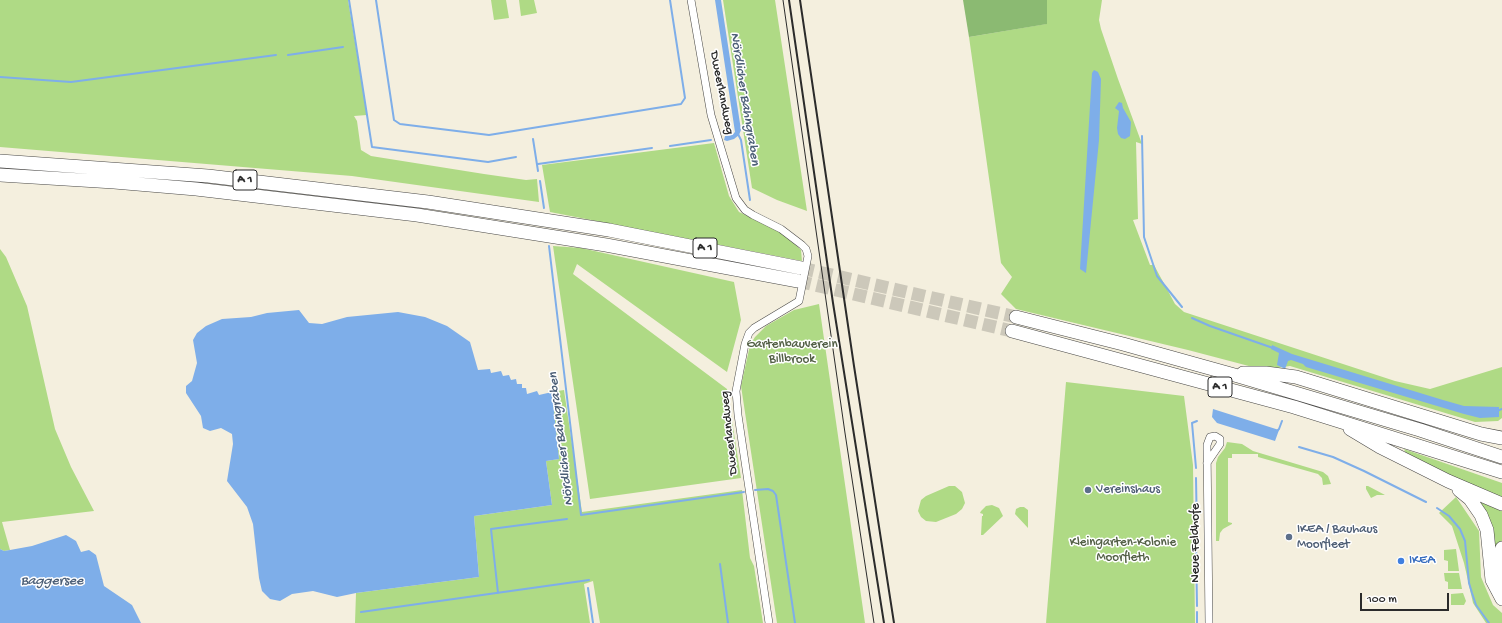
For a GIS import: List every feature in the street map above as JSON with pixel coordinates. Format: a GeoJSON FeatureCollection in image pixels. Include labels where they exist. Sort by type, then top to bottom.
{"type":"FeatureCollection","features":[{"type":"Feature","properties":{"kind":"highway","name":"A 1"},"geometry":{"type":"LineString","coordinates":[[0,161],[208,176],[428,202],[609,230],[801,268]]}},
{"type":"Feature","properties":{"kind":"highway","name":"A 1"},"geometry":{"type":"LineString","coordinates":[[0,175],[196,189],[417,215],[606,245],[798,281]]}},
{"type":"Feature","properties":{"kind":"highway","name":"A 1"},"geometry":{"type":"LineString","coordinates":[[1016,317],[1123,344],[1228,373],[1337,405],[1502,457]]}},
{"type":"Feature","properties":{"kind":"highway","name":"A 1"},"geometry":{"type":"LineString","coordinates":[[1012,330],[1332,418],[1502,472]]}},
{"type":"Feature","properties":{"kind":"highway"},"geometry":{"type":"LineString","coordinates":[[1228,373],[1266,373],[1296,377],[1481,434],[1502,438]]}},
{"type":"Feature","properties":{"kind":"highway"},"geometry":{"type":"LineString","coordinates":[[1332,418],[1380,447],[1449,481],[1502,504]]}},
{"type":"Feature","properties":{"kind":"highway"},"geometry":{"type":"LineString","coordinates":[[1449,481],[1470,499],[1481,515],[1487,530],[1492,580],[1502,598]]}},
{"type":"Feature","properties":{"kind":"highway"},"geometry":{"type":"LineString","coordinates":[[1502,548],[1499,561],[1499,570],[1502,581]]}},
{"type":"Feature","properties":{"kind":"street","name":"Dweerlandweg"},"geometry":{"type":"LineString","coordinates":[[692,0],[711,116],[736,198],[745,210],[752,215],[781,229],[802,245],[806,249],[808,256],[799,301],[754,328],[749,333],[745,344],[736,386],[738,415],[769,623]]}},
{"type":"Feature","properties":{"kind":"street","name":"Neue Feldhofe"},"geometry":{"type":"LineString","coordinates":[[1207,463],[1209,623]]}},
{"type":"Feature","properties":{"kind":"green space"},"geometry":{"type":"Polygon","coordinates":[[[0,0],[348,0],[367,115],[354,116],[357,121],[361,150],[371,156],[526,180],[537,179],[539,202],[352,176],[0,147],[0,0]]]}},
{"type":"Feature","properties":{"kind":"green space"},"geometry":{"type":"Polygon","coordinates":[[[491,0],[506,0],[509,18],[494,20],[491,0]]]}},
{"type":"Feature","properties":{"kind":"green space"},"geometry":{"type":"Polygon","coordinates":[[[519,0],[534,0],[537,13],[521,16],[519,0]]]}},
{"type":"Feature","properties":{"kind":"green space"},"geometry":{"type":"Polygon","coordinates":[[[723,0],[775,0],[807,211],[777,200],[752,188],[723,0]]]}},
{"type":"Feature","properties":{"kind":"green space"},"geometry":{"type":"Polygon","coordinates":[[[963,0],[1047,0],[1047,24],[969,37],[963,0]]]}},
{"type":"Feature","properties":{"kind":"green space"},"geometry":{"type":"Polygon","coordinates":[[[1047,0],[1102,0],[1099,20],[1101,29],[1142,144],[1136,142],[1138,219],[1133,220],[1150,265],[1154,265],[1175,304],[1184,312],[1395,381],[1430,389],[1502,367],[1502,418],[1498,421],[1475,422],[1290,366],[1264,370],[1188,350],[1016,309],[1001,294],[1012,277],[1001,263],[969,37],[1046,24],[1047,0]]]}},
{"type":"Feature","properties":{"kind":"green space"},"geometry":{"type":"Polygon","coordinates":[[[714,143],[729,196],[739,212],[782,232],[801,250],[802,261],[550,212],[542,165],[714,143]]]}},
{"type":"Feature","properties":{"kind":"green space"},"geometry":{"type":"Polygon","coordinates":[[[553,246],[581,248],[734,282],[741,320],[727,372],[577,264],[573,274],[727,389],[741,478],[590,499],[553,246]]]}},
{"type":"Feature","properties":{"kind":"green space"},"geometry":{"type":"Polygon","coordinates":[[[0,249],[6,257],[27,306],[55,429],[71,467],[94,511],[2,522],[10,550],[4,551],[0,549],[0,249]]]}},
{"type":"Feature","properties":{"kind":"green space","name":"Gartenbauverein Billbrook"},"geometry":{"type":"Polygon","coordinates":[[[819,304],[865,623],[777,623],[741,386],[750,345],[755,337],[766,326],[794,310],[819,304]]]}},
{"type":"Feature","properties":{"kind":"green space","name":"Kleingarten-Kolonie Moorfleth"},"geometry":{"type":"Polygon","coordinates":[[[1066,382],[1184,396],[1193,465],[1195,623],[1046,623],[1066,382]]]}},
{"type":"Feature","properties":{"kind":"green space"},"geometry":{"type":"Polygon","coordinates":[[[564,390],[582,512],[742,490],[750,558],[754,566],[763,623],[600,623],[593,581],[584,584],[590,623],[355,623],[356,593],[479,577],[474,516],[552,505],[546,461],[559,459],[552,392],[564,390]]]}},
{"type":"Feature","properties":{"kind":"green space"},"geometry":{"type":"Polygon","coordinates":[[[1227,442],[1242,444],[1253,451],[1323,472],[1328,476],[1331,484],[1323,485],[1322,478],[1318,474],[1258,457],[1258,454],[1232,454],[1232,458],[1228,458],[1228,522],[1232,524],[1223,529],[1220,533],[1219,541],[1216,541],[1216,463],[1227,442]]]}},
{"type":"Feature","properties":{"kind":"green space"},"geometry":{"type":"Polygon","coordinates":[[[1404,449],[1502,483],[1502,500],[1407,457],[1404,449]]]}},
{"type":"Feature","properties":{"kind":"green space"},"geometry":{"type":"Polygon","coordinates":[[[949,486],[955,486],[962,492],[965,503],[962,509],[956,514],[936,522],[926,521],[921,517],[918,511],[921,500],[926,496],[949,486]]]}},
{"type":"Feature","properties":{"kind":"green space"},"geometry":{"type":"Polygon","coordinates":[[[1366,486],[1385,495],[1377,495],[1371,498],[1366,486]]]}},
{"type":"Feature","properties":{"kind":"green space"},"geometry":{"type":"Polygon","coordinates":[[[1456,497],[1479,531],[1481,577],[1493,605],[1502,613],[1502,623],[1486,623],[1473,603],[1464,563],[1452,526],[1439,513],[1456,497]]]}},
{"type":"Feature","properties":{"kind":"green space"},"geometry":{"type":"Polygon","coordinates":[[[1473,499],[1502,511],[1502,541],[1497,551],[1473,499]]]}},
{"type":"Feature","properties":{"kind":"green space"},"geometry":{"type":"Polygon","coordinates":[[[992,505],[999,508],[1003,516],[983,535],[981,535],[983,514],[980,513],[986,506],[992,505]]]}},
{"type":"Feature","properties":{"kind":"green space"},"geometry":{"type":"Polygon","coordinates":[[[1024,507],[1028,510],[1028,528],[1015,514],[1016,509],[1024,507]]]}},
{"type":"Feature","properties":{"kind":"green space"},"geometry":{"type":"Polygon","coordinates":[[[1456,549],[1459,571],[1448,571],[1448,561],[1444,560],[1444,550],[1456,549]]]}},
{"type":"Feature","properties":{"kind":"green space"},"geometry":{"type":"Polygon","coordinates":[[[1444,573],[1459,573],[1462,589],[1448,589],[1448,582],[1445,581],[1444,573]]]}},
{"type":"Feature","properties":{"kind":"green space"},"geometry":{"type":"Polygon","coordinates":[[[1463,593],[1466,601],[1464,605],[1451,605],[1451,594],[1463,593]]]}},
{"type":"Feature","properties":{"kind":"water"},"geometry":{"type":"Polygon","coordinates":[[[715,0],[721,0],[741,130],[739,135],[734,139],[727,141],[724,140],[725,136],[732,135],[735,132],[715,0]]]}},
{"type":"Feature","properties":{"kind":"water"},"geometry":{"type":"Polygon","coordinates":[[[1094,70],[1098,72],[1101,79],[1099,140],[1086,273],[1080,269],[1092,73],[1094,70]]]}},
{"type":"Feature","properties":{"kind":"water"},"geometry":{"type":"Polygon","coordinates":[[[1119,102],[1122,103],[1123,108],[1131,122],[1130,136],[1125,139],[1121,138],[1118,134],[1117,128],[1119,111],[1115,108],[1119,102]]]}},
{"type":"Feature","properties":{"kind":"water"},"geometry":{"type":"Polygon","coordinates":[[[299,310],[309,323],[322,324],[347,317],[398,312],[425,317],[447,326],[470,342],[478,370],[490,369],[491,373],[501,371],[503,376],[509,375],[511,380],[516,379],[517,384],[522,384],[522,388],[526,388],[527,394],[537,391],[539,395],[552,392],[559,459],[546,461],[552,505],[474,516],[479,577],[356,593],[337,597],[313,591],[292,594],[280,601],[270,599],[262,591],[259,578],[253,524],[247,507],[227,481],[233,444],[232,434],[221,428],[210,431],[203,428],[201,416],[186,393],[186,386],[192,381],[197,363],[193,340],[197,333],[206,326],[222,319],[251,317],[267,313],[299,310]]]}},
{"type":"Feature","properties":{"kind":"water"},"geometry":{"type":"Polygon","coordinates":[[[1272,345],[1292,354],[1464,406],[1499,407],[1499,417],[1480,418],[1464,414],[1306,367],[1303,364],[1291,360],[1288,361],[1285,369],[1277,365],[1279,353],[1271,349],[1272,345]]]}},
{"type":"Feature","properties":{"kind":"water"},"geometry":{"type":"Polygon","coordinates":[[[1213,409],[1279,430],[1275,441],[1217,423],[1212,417],[1213,409]]]}},
{"type":"Feature","properties":{"kind":"water","name":"Baggersee"},"geometry":{"type":"Polygon","coordinates":[[[66,535],[76,541],[81,552],[89,550],[96,555],[104,586],[132,605],[141,623],[0,623],[0,549],[4,551],[32,546],[66,535]]]}},
{"type":"Feature","properties":{"kind":"waterway"},"geometry":{"type":"LineString","coordinates":[[349,0],[372,147],[488,162],[516,157]]}},
{"type":"Feature","properties":{"kind":"waterway"},"geometry":{"type":"LineString","coordinates":[[376,0],[394,120],[400,124],[489,135],[681,104],[685,98],[670,0]]}},
{"type":"Feature","properties":{"kind":"waterway"},"geometry":{"type":"LineString","coordinates":[[288,55],[343,47]]}},
{"type":"Feature","properties":{"kind":"waterway"},"geometry":{"type":"LineString","coordinates":[[0,77],[71,82],[276,55]]}},
{"type":"Feature","properties":{"kind":"waterway","name":"Nördlicher Bahngraben"},"geometry":{"type":"LineString","coordinates":[[738,134],[741,140],[750,200]]}},
{"type":"Feature","properties":{"kind":"waterway"},"geometry":{"type":"LineString","coordinates":[[1142,136],[1144,237],[1157,276],[1182,307]]}},
{"type":"Feature","properties":{"kind":"waterway"},"geometry":{"type":"LineString","coordinates":[[533,139],[538,171]]}},
{"type":"Feature","properties":{"kind":"waterway"},"geometry":{"type":"LineString","coordinates":[[670,146],[711,140]]}},
{"type":"Feature","properties":{"kind":"waterway"},"geometry":{"type":"LineString","coordinates":[[538,164],[652,148]]}},
{"type":"Feature","properties":{"kind":"waterway"},"geometry":{"type":"LineString","coordinates":[[540,181],[544,208]]}},
{"type":"Feature","properties":{"kind":"waterway","name":"Nördlicher Bahngraben"},"geometry":{"type":"LineString","coordinates":[[549,246],[581,515],[744,492]]}},
{"type":"Feature","properties":{"kind":"waterway"},"geometry":{"type":"LineString","coordinates":[[1192,318],[1210,326],[1273,348]]}},
{"type":"Feature","properties":{"kind":"waterway"},"geometry":{"type":"LineString","coordinates":[[1497,411],[1502,409]]}},
{"type":"Feature","properties":{"kind":"waterway"},"geometry":{"type":"LineString","coordinates":[[1196,468],[1192,423],[1197,421]]}},
{"type":"Feature","properties":{"kind":"waterway"},"geometry":{"type":"LineString","coordinates":[[1276,432],[1282,421]]}},
{"type":"Feature","properties":{"kind":"waterway"},"geometry":{"type":"LineString","coordinates":[[1299,447],[1333,457],[1426,502]]}},
{"type":"Feature","properties":{"kind":"waterway"},"geometry":{"type":"LineString","coordinates":[[1196,478],[1197,536]]}},
{"type":"Feature","properties":{"kind":"waterway","name":"Nördlicher Bahngraben"},"geometry":{"type":"LineString","coordinates":[[755,490],[768,489],[773,491],[776,495],[795,623]]}},
{"type":"Feature","properties":{"kind":"waterway"},"geometry":{"type":"LineString","coordinates":[[1437,508],[1449,516],[1460,529],[1465,541],[1469,583],[1472,593],[1476,605],[1489,623]]}},
{"type":"Feature","properties":{"kind":"waterway"},"geometry":{"type":"LineString","coordinates":[[498,593],[491,529],[567,519]]}},
{"type":"Feature","properties":{"kind":"waterway"},"geometry":{"type":"LineString","coordinates":[[1196,543],[1197,606]]}},
{"type":"Feature","properties":{"kind":"waterway"},"geometry":{"type":"LineString","coordinates":[[720,564],[728,623]]}},
{"type":"Feature","properties":{"kind":"waterway"},"geometry":{"type":"LineString","coordinates":[[361,612],[589,580]]}},
{"type":"Feature","properties":{"kind":"waterway"},"geometry":{"type":"LineString","coordinates":[[588,588],[593,623]]}},
{"type":"Feature","properties":{"kind":"waterway"},"geometry":{"type":"LineString","coordinates":[[1197,612],[1197,623]]}},
{"type":"Feature","properties":{"kind":"tunnel"},"geometry":{"type":"LineString","coordinates":[[801,268],[1016,317]]}},
{"type":"Feature","properties":{"kind":"tunnel"},"geometry":{"type":"LineString","coordinates":[[798,281],[1012,331]]}},
{"type":"Feature","properties":{"kind":"tram line"},"geometry":{"type":"LineString","coordinates":[[783,0],[845,433],[874,623]]}},
{"type":"Feature","properties":{"kind":"railway"},"geometry":{"type":"LineString","coordinates":[[789,0],[833,303],[884,623]]}},
{"type":"Feature","properties":{"kind":"railway"},"geometry":{"type":"LineString","coordinates":[[800,0],[854,366],[894,623]]}},
{"type":"Feature","properties":{"kind":"place","name":"Vereinshaus"},"geometry":{"type":"Point","coordinates":[1088,490]}},
{"type":"Feature","properties":{"kind":"place","name":"IKEA / Bauhaus Moorfleet"},"geometry":{"type":"Point","coordinates":[1289,537]}},
{"type":"Feature","properties":{"kind":"place","name":"IKEA"},"geometry":{"type":"Point","coordinates":[1401,561]}}]}
